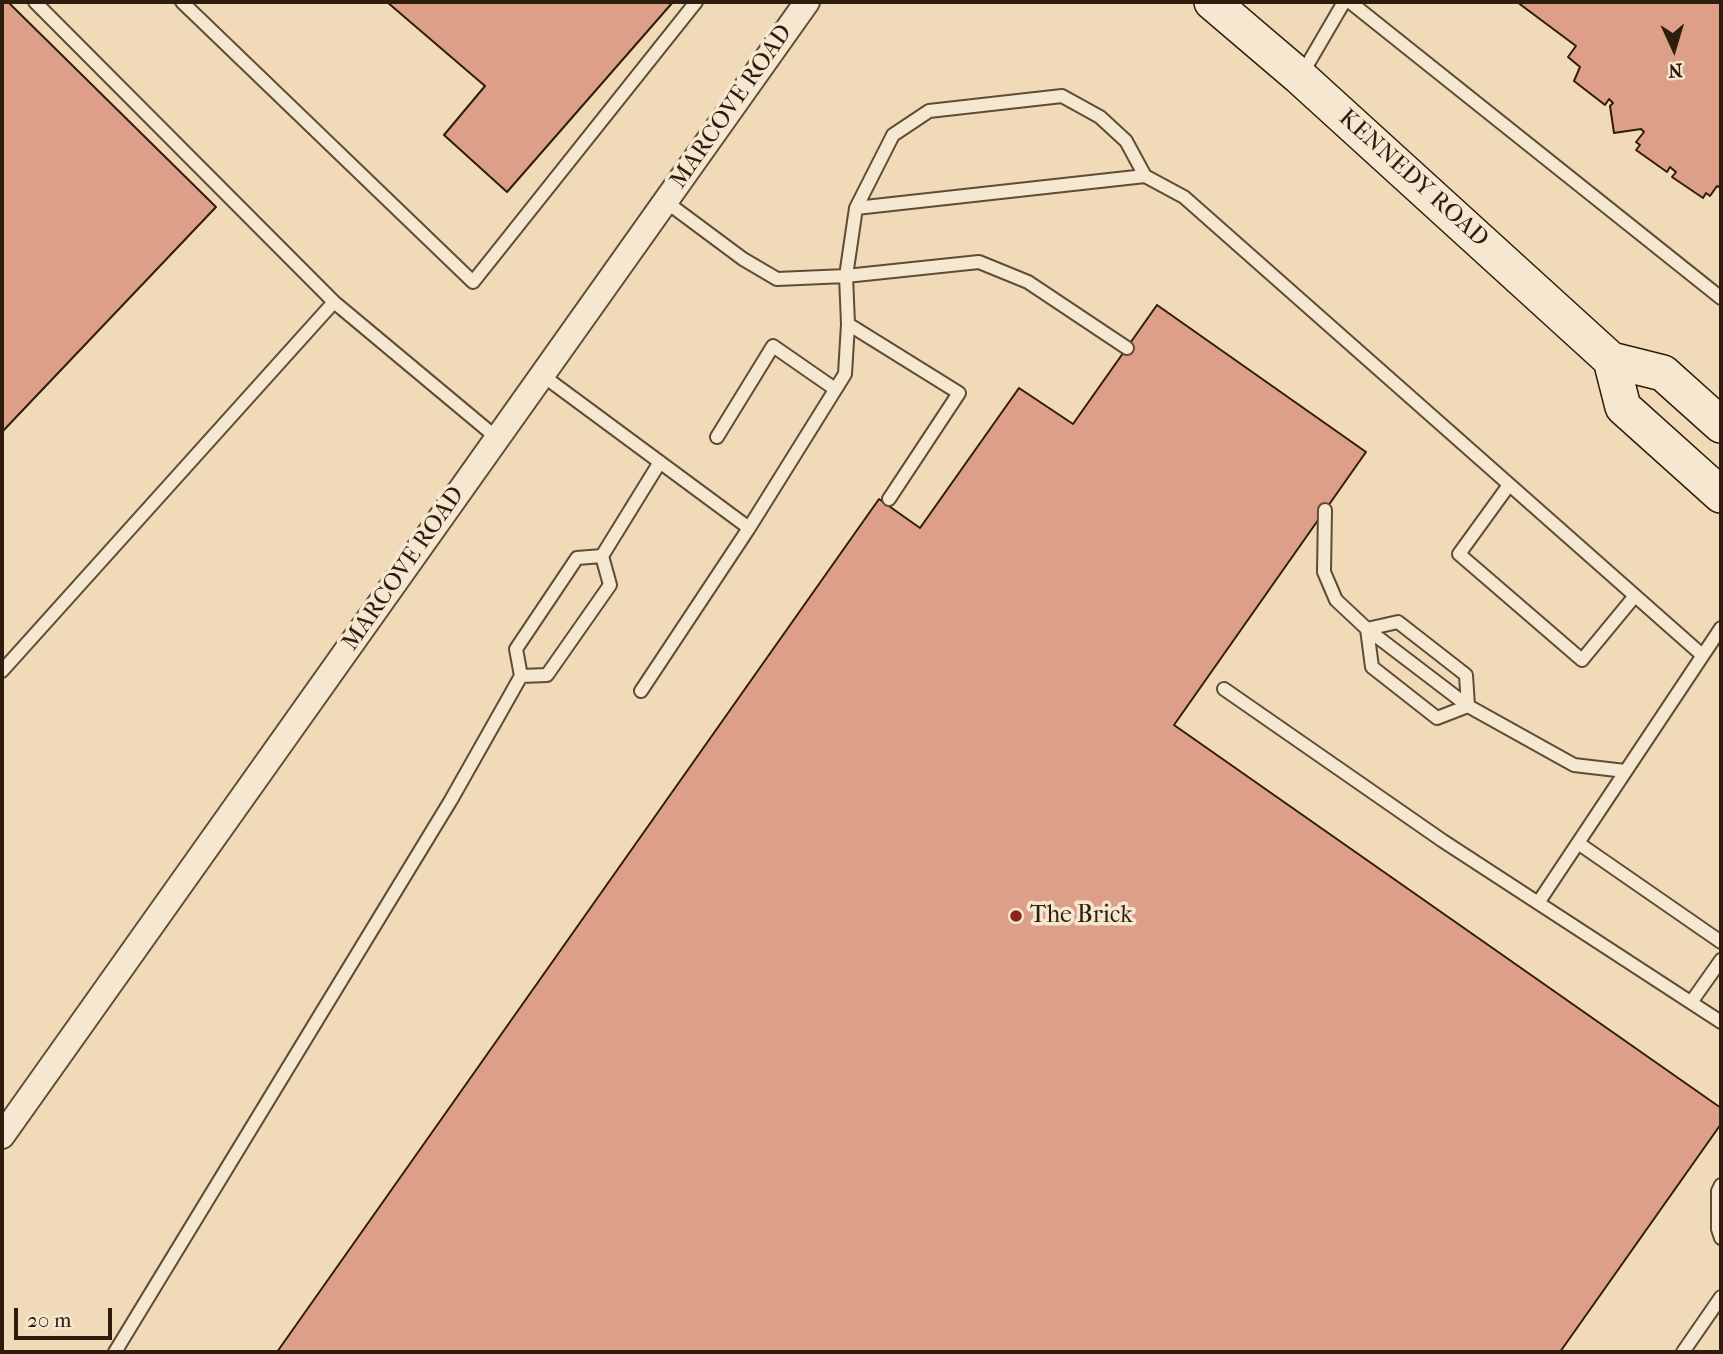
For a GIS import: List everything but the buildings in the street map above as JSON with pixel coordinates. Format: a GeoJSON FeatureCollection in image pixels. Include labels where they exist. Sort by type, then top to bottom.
{"type":"FeatureCollection","features":[{"type":"Feature","properties":{"kind":"main road","name":"KENNEDY ROAD"},"geometry":{"type":"LineString","coordinates":[[1212,2],[1300,77],[1611,360],[1663,373],[1721,425]]}},
{"type":"Feature","properties":{"kind":"main road"},"geometry":{"type":"LineString","coordinates":[[1611,360],[1623,407],[1721,495]]}},
{"type":"Feature","properties":{"kind":"street","name":"MARCOVE ROAD"},"geometry":{"type":"LineString","coordinates":[[2,1136],[807,2]]}},
{"type":"Feature","properties":{"kind":"lane"},"geometry":{"type":"LineString","coordinates":[[35,2],[334,302],[497,438]]}},
{"type":"Feature","properties":{"kind":"lane"},"geometry":{"type":"LineString","coordinates":[[182,2],[474,282],[696,2]]}},
{"type":"Feature","properties":{"kind":"lane"},"geometry":{"type":"LineString","coordinates":[[1300,77],[1344,2]]}},
{"type":"Feature","properties":{"kind":"lane"},"geometry":{"type":"LineString","coordinates":[[1350,2],[1721,298]]}},
{"type":"Feature","properties":{"kind":"lane"},"geometry":{"type":"LineString","coordinates":[[641,691],[749,528],[845,374],[848,324],[845,276],[856,208],[893,135],[929,111],[1062,96],[1100,117],[1126,141],[1145,176],[1184,197],[1701,654]]}},
{"type":"Feature","properties":{"kind":"lane"},"geometry":{"type":"LineString","coordinates":[[856,208],[1145,176]]}},
{"type":"Feature","properties":{"kind":"lane"},"geometry":{"type":"LineString","coordinates":[[665,201],[743,260],[777,279],[845,276],[979,262],[1028,282],[1127,348]]}},
{"type":"Feature","properties":{"kind":"lane"},"geometry":{"type":"LineString","coordinates":[[2,671],[334,302]]}},
{"type":"Feature","properties":{"kind":"lane"},"geometry":{"type":"LineString","coordinates":[[848,324],[959,393],[889,499]]}},
{"type":"Feature","properties":{"kind":"lane"},"geometry":{"type":"LineString","coordinates":[[717,437],[773,346],[835,389]]}},
{"type":"Feature","properties":{"kind":"lane"},"geometry":{"type":"LineString","coordinates":[[542,375],[749,528]]}},
{"type":"Feature","properties":{"kind":"lane"},"geometry":{"type":"LineString","coordinates":[[521,676],[547,675],[610,585],[602,556],[660,462]]}},
{"type":"Feature","properties":{"kind":"lane"},"geometry":{"type":"LineString","coordinates":[[1509,485],[1459,554],[1582,660],[1634,597]]}},
{"type":"Feature","properties":{"kind":"lane"},"geometry":{"type":"LineString","coordinates":[[1325,510],[1324,572],[1336,600],[1367,629],[1468,706],[1574,765],[1625,771]]}},
{"type":"Feature","properties":{"kind":"lane"},"geometry":{"type":"LineString","coordinates":[[115,1352],[390,904],[521,676],[516,649],[577,558],[602,556]]}},
{"type":"Feature","properties":{"kind":"lane"},"geometry":{"type":"LineString","coordinates":[[1367,629],[1398,622],[1466,675],[1468,706]]}},
{"type":"Feature","properties":{"kind":"lane"},"geometry":{"type":"LineString","coordinates":[[1538,903],[1701,654],[1721,628]]}},
{"type":"Feature","properties":{"kind":"lane"},"geometry":{"type":"LineString","coordinates":[[1367,629],[1372,667],[1437,718],[1468,706]]}},
{"type":"Feature","properties":{"kind":"lane"},"geometry":{"type":"LineString","coordinates":[[1224,689],[1443,841],[1721,1022]]}},
{"type":"Feature","properties":{"kind":"lane"},"geometry":{"type":"LineString","coordinates":[[1578,843],[1721,942]]}},
{"type":"Feature","properties":{"kind":"lane"},"geometry":{"type":"LineString","coordinates":[[1692,1001],[1721,960]]}},
{"type":"Feature","properties":{"kind":"lane"},"geometry":{"type":"LineString","coordinates":[[1721,1185],[1718,1204],[1718,1229],[1721,1238]]}},
{"type":"Feature","properties":{"kind":"lane"},"geometry":{"type":"LineString","coordinates":[[1683,1352],[1721,1297]]}},
{"type":"Feature","properties":{"kind":"place","name":"The Brick"},"geometry":{"type":"Point","coordinates":[1016,916]}}]}
